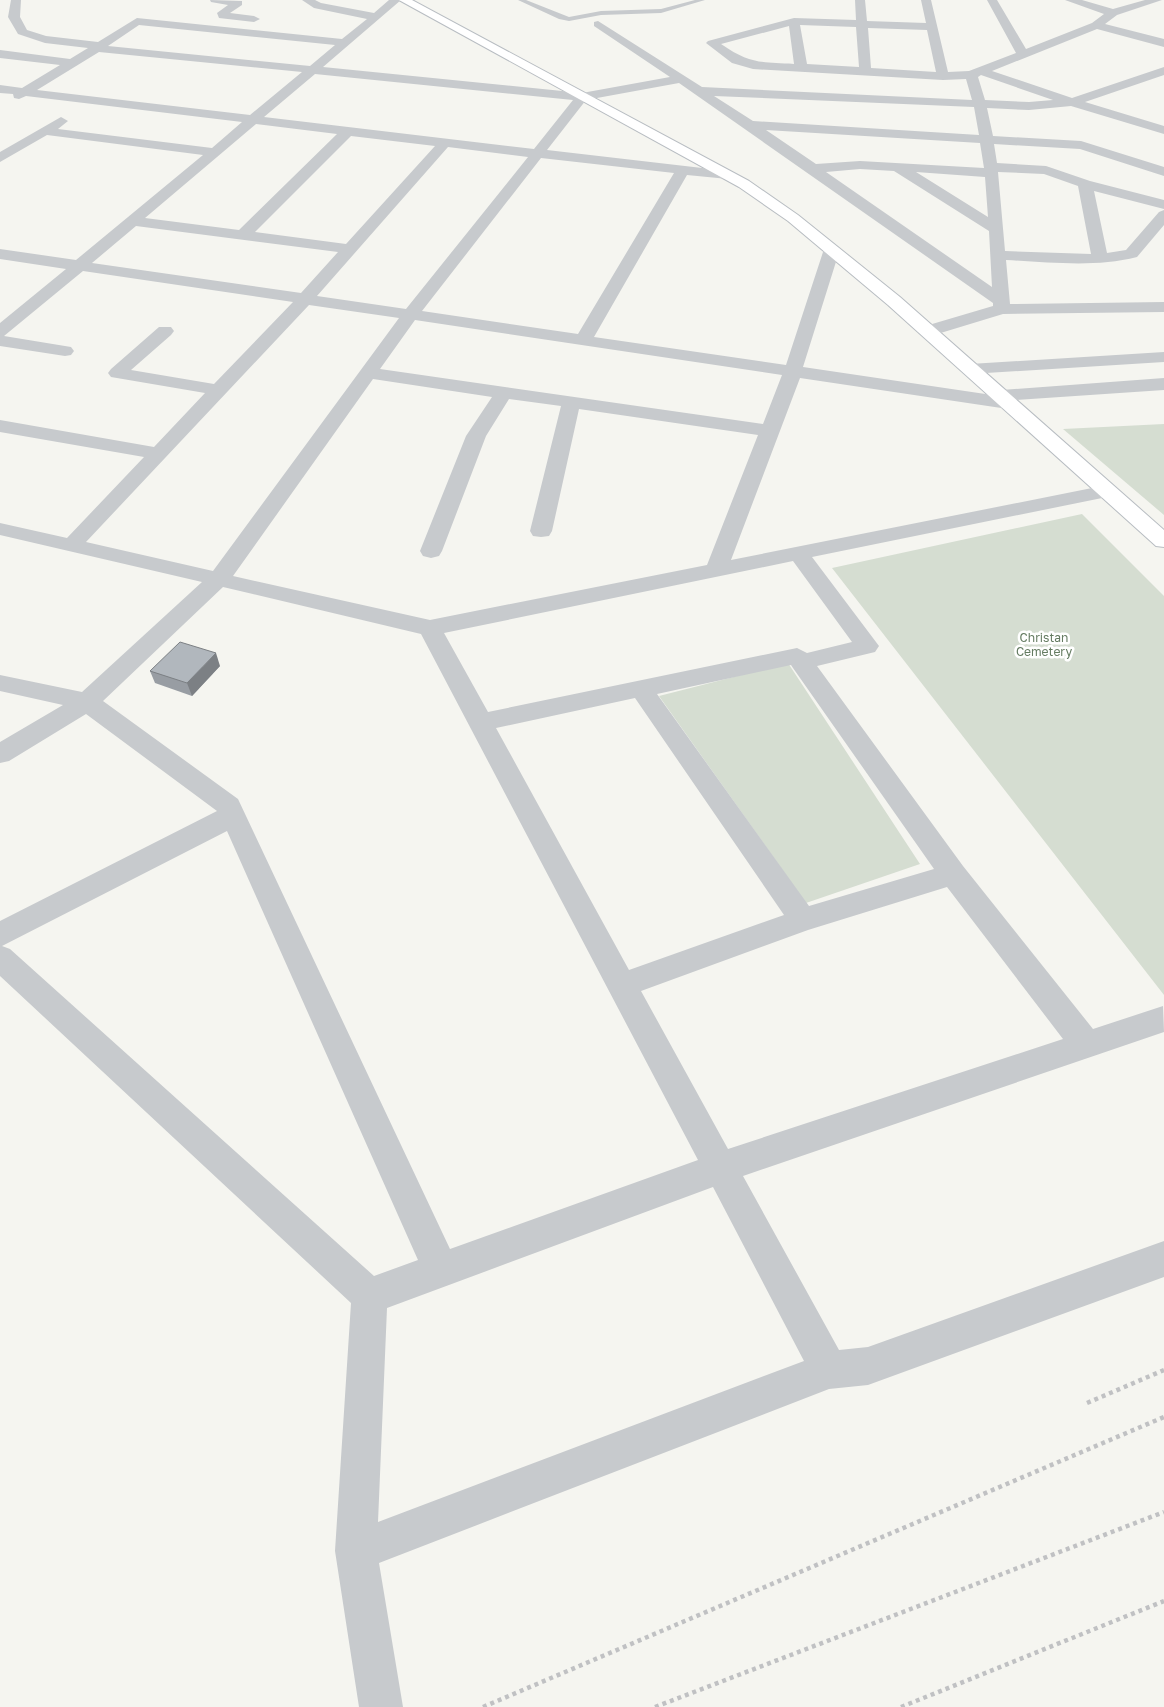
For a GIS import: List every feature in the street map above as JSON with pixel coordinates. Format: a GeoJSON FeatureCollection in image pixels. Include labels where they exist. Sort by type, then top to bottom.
{"type":"FeatureCollection","features":[{"type":"Feature","properties":{"kind":"main road"},"geometry":{"type":"LineString","coordinates":[[404,0],[728,175],[794,218],[928,331],[1164,541]]}},
{"type":"Feature","properties":{"kind":"street"},"geometry":{"type":"LineString","coordinates":[[16,0],[14,17],[22,32],[45,39],[99,47],[312,71],[582,97],[681,79]]}},
{"type":"Feature","properties":{"kind":"street"},"geometry":{"type":"LineString","coordinates":[[215,0],[237,2]]}},
{"type":"Feature","properties":{"kind":"street"},"geometry":{"type":"LineString","coordinates":[[307,0],[318,6],[377,17]]}},
{"type":"Feature","properties":{"kind":"street"},"geometry":{"type":"LineString","coordinates":[[0,332],[396,0]]}},
{"type":"Feature","properties":{"kind":"street"},"geometry":{"type":"LineString","coordinates":[[860,0],[865,72]]}},
{"type":"Feature","properties":{"kind":"street"},"geometry":{"type":"LineString","coordinates":[[926,0],[943,76]]}},
{"type":"Feature","properties":{"kind":"street"},"geometry":{"type":"LineString","coordinates":[[992,0],[1023,54]]}},
{"type":"Feature","properties":{"kind":"street"},"geometry":{"type":"LineString","coordinates":[[1070,0],[1113,13]]}},
{"type":"Feature","properties":{"kind":"street"},"geometry":{"type":"LineString","coordinates":[[932,27],[794,21],[712,43],[736,60],[753,66],[943,76],[976,73],[1096,25],[1113,13],[1157,0]]}},
{"type":"Feature","properties":{"kind":"street"},"geometry":{"type":"LineString","coordinates":[[237,2],[222,15],[266,21]]}},
{"type":"Feature","properties":{"kind":"street"},"geometry":{"type":"LineString","coordinates":[[216,30],[238,18]]}},
{"type":"Feature","properties":{"kind":"street"},"geometry":{"type":"LineString","coordinates":[[23,92],[99,47],[137,21],[345,43]]}},
{"type":"Feature","properties":{"kind":"street"},"geometry":{"type":"LineString","coordinates":[[794,21],[801,68]]}},
{"type":"Feature","properties":{"kind":"street"},"geometry":{"type":"LineString","coordinates":[[598,24],[750,125],[1001,305]]}},
{"type":"Feature","properties":{"kind":"street"},"geometry":{"type":"LineString","coordinates":[[1096,25],[1164,44]]}},
{"type":"Feature","properties":{"kind":"street"},"geometry":{"type":"LineString","coordinates":[[341,29],[360,31]]}},
{"type":"Feature","properties":{"kind":"street"},"geometry":{"type":"LineString","coordinates":[[0,54],[72,63]]}},
{"type":"Feature","properties":{"kind":"street"},"geometry":{"type":"LineString","coordinates":[[699,91],[1030,106],[1072,102],[1164,71]]}},
{"type":"Feature","properties":{"kind":"street"},"geometry":{"type":"LineString","coordinates":[[976,73],[1164,130]]}},
{"type":"Feature","properties":{"kind":"street"},"geometry":{"type":"LineString","coordinates":[[976,73],[991,170],[1001,305]]}},
{"type":"Feature","properties":{"kind":"street"},"geometry":{"type":"LineString","coordinates":[[4,95],[23,92],[96,100],[537,154],[728,175]]}},
{"type":"Feature","properties":{"kind":"street"},"geometry":{"type":"LineString","coordinates":[[0,754],[87,702],[219,579],[411,314],[582,97]]}},
{"type":"Feature","properties":{"kind":"street"},"geometry":{"type":"LineString","coordinates":[[0,158],[96,100]]}},
{"type":"Feature","properties":{"kind":"street"},"geometry":{"type":"LineString","coordinates":[[750,125],[1081,145],[1164,172]]}},
{"type":"Feature","properties":{"kind":"street"},"geometry":{"type":"LineString","coordinates":[[45,131],[214,152]]}},
{"type":"Feature","properties":{"kind":"street"},"geometry":{"type":"LineString","coordinates":[[242,235],[348,131]]}},
{"type":"Feature","properties":{"kind":"street"},"geometry":{"type":"LineString","coordinates":[[71,546],[305,299],[445,143]]}},
{"type":"Feature","properties":{"kind":"street"},"geometry":{"type":"LineString","coordinates":[[812,169],[860,165],[1046,170],[1084,184],[1164,205]]}},
{"type":"Feature","properties":{"kind":"street"},"geometry":{"type":"LineString","coordinates":[[897,167],[996,229]]}},
{"type":"Feature","properties":{"kind":"street"},"geometry":{"type":"LineString","coordinates":[[583,340],[683,170]]}},
{"type":"Feature","properties":{"kind":"street"},"geometry":{"type":"LineString","coordinates":[[1084,184],[1100,259]]}},
{"type":"Feature","properties":{"kind":"street"},"geometry":{"type":"LineString","coordinates":[[997,255],[1100,259],[1131,254],[1164,216]]}},
{"type":"Feature","properties":{"kind":"street"},"geometry":{"type":"LineString","coordinates":[[131,221],[350,249]]}},
{"type":"Feature","properties":{"kind":"street"},"geometry":{"type":"LineString","coordinates":[[716,570],[792,371],[832,250]]}},
{"type":"Feature","properties":{"kind":"street"},"geometry":{"type":"LineString","coordinates":[[0,254],[792,371],[1005,400],[1164,384]]}},
{"type":"Feature","properties":{"kind":"street"},"geometry":{"type":"LineString","coordinates":[[928,331],[1001,305],[1164,307]]}},
{"type":"Feature","properties":{"kind":"street"},"geometry":{"type":"LineString","coordinates":[[165,331],[117,373],[218,390]]}},
{"type":"Feature","properties":{"kind":"street"},"geometry":{"type":"LineString","coordinates":[[0,341],[65,351]]}},
{"type":"Feature","properties":{"kind":"street"},"geometry":{"type":"LineString","coordinates":[[970,369],[1164,357]]}},
{"type":"Feature","properties":{"kind":"street"},"geometry":{"type":"LineString","coordinates":[[368,373],[769,431]]}},
{"type":"Feature","properties":{"kind":"street"},"geometry":{"type":"LineString","coordinates":[[431,551],[476,436],[504,393]]}},
{"type":"Feature","properties":{"kind":"street"},"geometry":{"type":"LineString","coordinates":[[541,532],[571,402]]}},
{"type":"Feature","properties":{"kind":"street"},"geometry":{"type":"LineString","coordinates":[[0,426],[158,454]]}},
{"type":"Feature","properties":{"kind":"street"},"geometry":{"type":"LineString","coordinates":[[0,529],[430,628],[1108,491]]}},
{"type":"Feature","properties":{"kind":"street"},"geometry":{"type":"LineString","coordinates":[[798,553],[867,646],[801,662]]}},
{"type":"Feature","properties":{"kind":"street"},"geometry":{"type":"LineString","coordinates":[[430,628],[829,1370]]}},
{"type":"Feature","properties":{"kind":"street"},"geometry":{"type":"LineString","coordinates":[[481,722],[797,656],[953,874],[1086,1044]]}},
{"type":"Feature","properties":{"kind":"street"},"geometry":{"type":"LineString","coordinates":[[0,683],[87,702],[229,806],[441,1270]]}},
{"type":"Feature","properties":{"kind":"street"},"geometry":{"type":"LineString","coordinates":[[641,689],[803,920]]}},
{"type":"Feature","properties":{"kind":"street"},"geometry":{"type":"LineString","coordinates":[[0,935],[234,816]]}},
{"type":"Feature","properties":{"kind":"street"},"geometry":{"type":"LineString","coordinates":[[622,985],[803,920],[953,874]]}},
{"type":"Feature","properties":{"kind":"street"},"geometry":{"type":"LineString","coordinates":[[0,958],[369,1296]]}},
{"type":"Feature","properties":{"kind":"street"},"geometry":{"type":"LineString","coordinates":[[369,1296],[720,1168],[1163,1018]]}},
{"type":"Feature","properties":{"kind":"street"},"geometry":{"type":"LineString","coordinates":[[356,1552],[829,1370],[868,1366],[1164,1259]]}},
{"type":"Feature","properties":{"kind":"street"},"geometry":{"type":"LineString","coordinates":[[369,1296],[356,1552],[381,1707]]}},
{"type":"Feature","properties":{"kind":"lane"},"geometry":{"type":"LineString","coordinates":[[521,0],[561,18],[569,19],[601,13],[661,11],[702,0]]}},
{"type":"Feature","properties":{"kind":"path"},"geometry":{"type":"LineString","coordinates":[[1087,1403],[1164,1370]]}},
{"type":"Feature","properties":{"kind":"path"},"geometry":{"type":"LineString","coordinates":[[483,1707],[1164,1417]]}},
{"type":"Feature","properties":{"kind":"path"},"geometry":{"type":"LineString","coordinates":[[655,1707],[1164,1512]]}},
{"type":"Feature","properties":{"kind":"path"},"geometry":{"type":"LineString","coordinates":[[901,1707],[1164,1602]]}},
{"type":"Feature","properties":{"kind":"green space"},"geometry":{"type":"Polygon","coordinates":[[[1164,424],[1164,515],[1063,429],[1164,424]]]}},
{"type":"Feature","properties":{"kind":"green space","name":"Christan Cemetery"},"geometry":{"type":"Polygon","coordinates":[[[1082,514],[1164,596],[1164,995],[832,568],[1082,514]]]}},
{"type":"Feature","properties":{"kind":"green space"},"geometry":{"type":"Polygon","coordinates":[[[788,663],[920,864],[806,903],[659,696],[788,663]]]}},
{"type":"Feature","properties":{"kind":"building"},"geometry":{"type":"Polygon","coordinates":[[[180,642],[216,653],[187,683],[150,671],[180,642]]]}}]}
